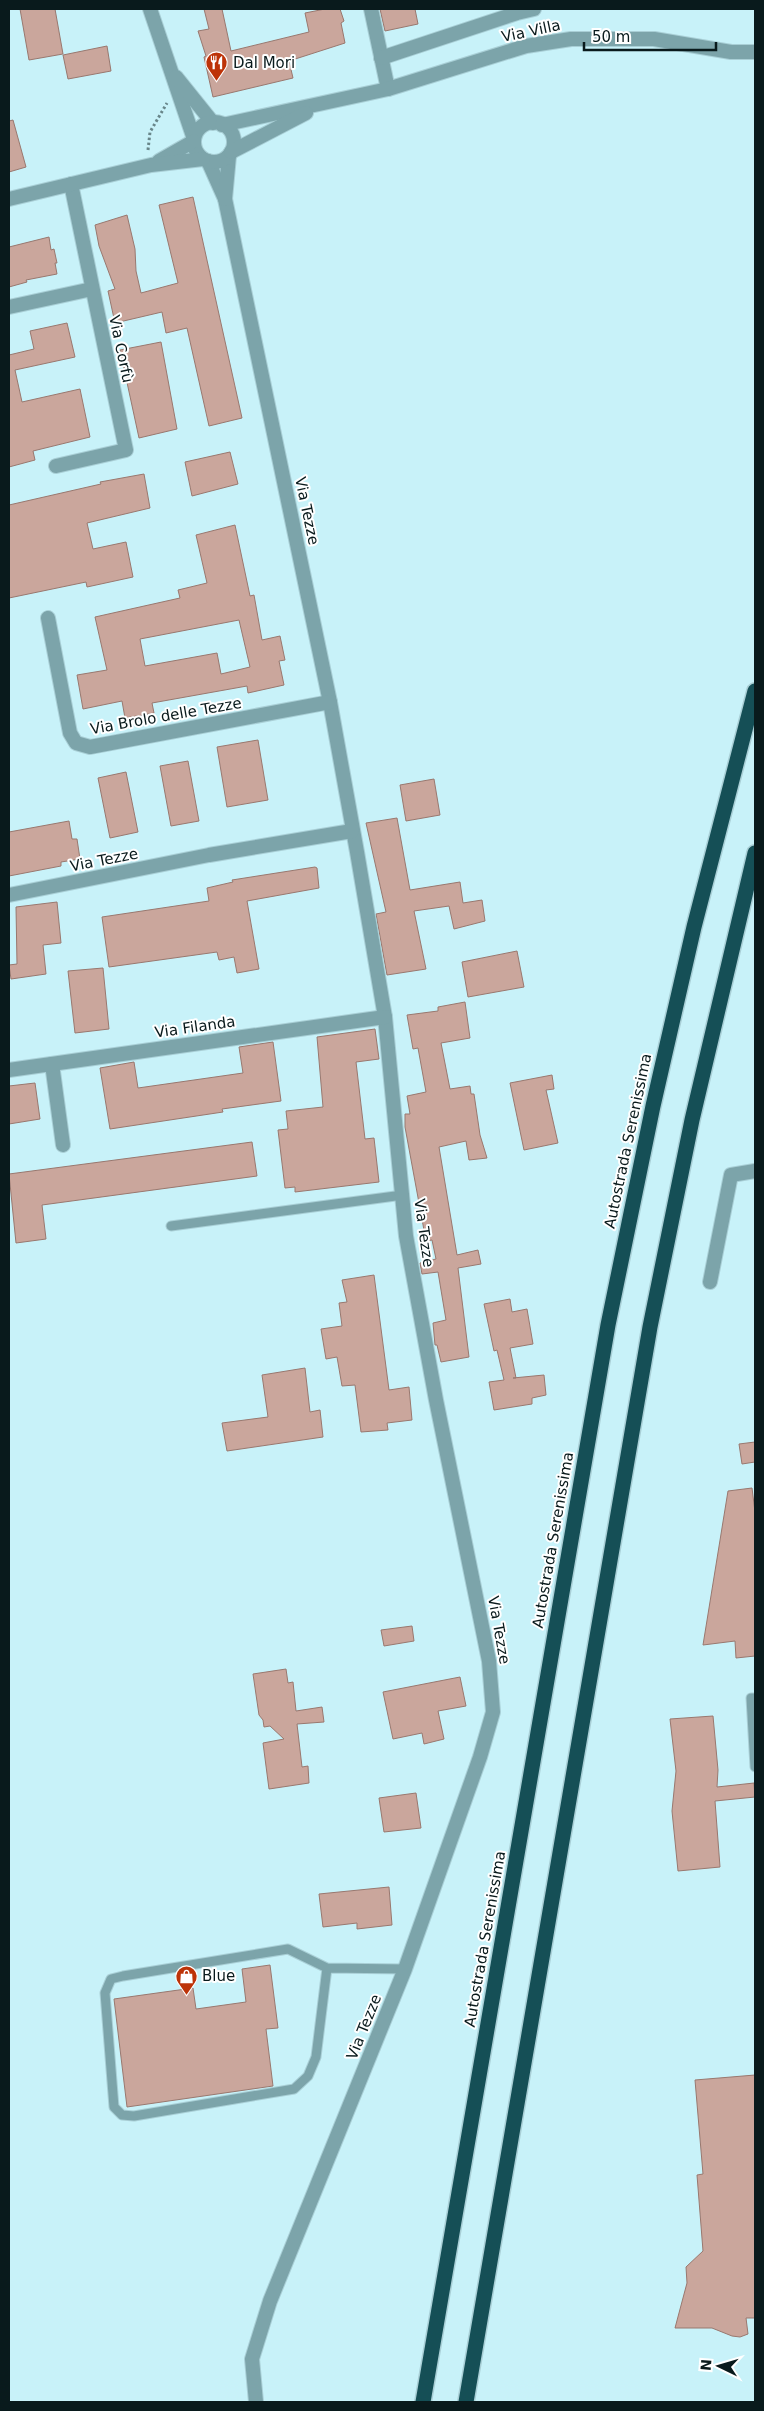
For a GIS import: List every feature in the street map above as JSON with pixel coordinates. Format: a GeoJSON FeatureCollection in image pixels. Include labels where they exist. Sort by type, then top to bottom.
{"type":"FeatureCollection","features":[{"type":"Feature","properties":{"kind":"highway","name":"Autostrada Serenissima"},"geometry":{"type":"LineString","coordinates":[[423,2402],[608,1325],[653,1106],[694,927],[755,691]]}},
{"type":"Feature","properties":{"kind":"highway"},"geometry":{"type":"LineString","coordinates":[[466,2402],[650,1328],[692,1120],[755,853]]}},
{"type":"Feature","properties":{"kind":"street"},"geometry":{"type":"LineString","coordinates":[[150,9],[194,140],[195,148],[205,160]]}},
{"type":"Feature","properties":{"kind":"street"},"geometry":{"type":"LineString","coordinates":[[371,9],[388,89]]}},
{"type":"Feature","properties":{"kind":"street"},"geometry":{"type":"LineString","coordinates":[[382,58],[534,9]]}},
{"type":"Feature","properties":{"kind":"street","name":"Via Villa"},"geometry":{"type":"LineString","coordinates":[[218,124],[320,105],[388,89],[526,46],[571,39],[654,39],[732,52],[755,52]]}},
{"type":"Feature","properties":{"kind":"street"},"geometry":{"type":"LineString","coordinates":[[9,199],[151,166],[205,160],[219,162],[230,154],[233,136],[218,124],[170,69]]}},
{"type":"Feature","properties":{"kind":"street","name":"Via Villa"},"geometry":{"type":"LineString","coordinates":[[230,154],[320,105]]}},
{"type":"Feature","properties":{"kind":"street"},"geometry":{"type":"LineString","coordinates":[[151,166],[194,140],[200,128],[218,124]]}},
{"type":"Feature","properties":{"kind":"street","name":"Via Tezze"},"geometry":{"type":"LineString","coordinates":[[225,199],[230,154]]}},
{"type":"Feature","properties":{"kind":"street","name":"Via Tezze"},"geometry":{"type":"LineString","coordinates":[[205,160],[225,199],[330,702],[385,1017],[406,1236],[436,1400],[489,1661],[493,1712],[480,1757],[405,1969],[270,2301],[252,2359],[256,2402]]}},
{"type":"Feature","properties":{"kind":"street","name":"Via Corfù"},"geometry":{"type":"LineString","coordinates":[[56,466],[126,450],[71,184]]}},
{"type":"Feature","properties":{"kind":"street"},"geometry":{"type":"LineString","coordinates":[[9,307],[92,289]]}},
{"type":"Feature","properties":{"kind":"street","name":"Via Brolo delle Tezze"},"geometry":{"type":"LineString","coordinates":[[48,618],[70,733],[76,743],[90,747],[330,702]]}},
{"type":"Feature","properties":{"kind":"street","name":"Via Tezze"},"geometry":{"type":"LineString","coordinates":[[9,895],[209,855],[352,831]]}},
{"type":"Feature","properties":{"kind":"street","name":"Via Filanda"},"geometry":{"type":"LineString","coordinates":[[9,1070],[385,1017]]}},
{"type":"Feature","properties":{"kind":"street"},"geometry":{"type":"LineString","coordinates":[[52,1064],[63,1145]]}},
{"type":"Feature","properties":{"kind":"street"},"geometry":{"type":"LineString","coordinates":[[710,1282],[731,1175],[755,1171]]}},
{"type":"Feature","properties":{"kind":"lane"},"geometry":{"type":"LineString","coordinates":[[172,1226],[402,1195]]}},
{"type":"Feature","properties":{"kind":"lane"},"geometry":{"type":"LineString","coordinates":[[755,1698],[751,1698],[755,1767]]}},
{"type":"Feature","properties":{"kind":"lane"},"geometry":{"type":"LineString","coordinates":[[327,1968],[316,2057],[308,2076],[294,2089],[134,2116],[122,2115],[114,2107],[105,1993],[111,1979],[288,1949],[327,1968],[405,1969]]}},
{"type":"Feature","properties":{"kind":"path"},"geometry":{"type":"LineString","coordinates":[[156,151],[148,153],[150,132],[168,101],[170,110]]}},
{"type":"Feature","properties":{"kind":"building"},"geometry":{"type":"Polygon","coordinates":[[[20,9],[55,9],[63,54],[29,60],[20,9]]]}},
{"type":"Feature","properties":{"kind":"building"},"geometry":{"type":"Polygon","coordinates":[[[204,9],[222,9],[231,51],[309,32],[305,13],[325,9],[340,9],[344,21],[341,23],[345,43],[289,61],[293,78],[213,97],[204,57],[206,56],[198,31],[209,29],[204,9]]]}},
{"type":"Feature","properties":{"kind":"building"},"geometry":{"type":"Polygon","coordinates":[[[380,9],[415,9],[418,24],[385,31],[380,9]]]}},
{"type":"Feature","properties":{"kind":"building"},"geometry":{"type":"Polygon","coordinates":[[[107,46],[111,71],[68,79],[63,55],[107,46]]]}},
{"type":"Feature","properties":{"kind":"building"},"geometry":{"type":"Polygon","coordinates":[[[13,120],[26,167],[9,172],[9,121],[13,120]]]}},
{"type":"Feature","properties":{"kind":"building"},"geometry":{"type":"Polygon","coordinates":[[[193,197],[242,418],[209,426],[187,328],[166,333],[162,312],[115,323],[108,291],[115,289],[99,246],[95,225],[127,215],[135,249],[136,271],[141,293],[178,283],[159,205],[193,197]]]}},
{"type":"Feature","properties":{"kind":"building"},"geometry":{"type":"Polygon","coordinates":[[[49,237],[51,250],[54,249],[57,274],[26,280],[27,282],[9,287],[9,247],[49,237]]]}},
{"type":"Feature","properties":{"kind":"building"},"geometry":{"type":"Polygon","coordinates":[[[67,323],[75,357],[15,370],[22,402],[80,389],[90,437],[33,451],[35,460],[9,467],[9,355],[34,349],[30,331],[67,323]]]}},
{"type":"Feature","properties":{"kind":"building"},"geometry":{"type":"Polygon","coordinates":[[[161,342],[177,429],[139,438],[120,350],[161,342]]]}},
{"type":"Feature","properties":{"kind":"building"},"geometry":{"type":"Polygon","coordinates":[[[230,452],[238,484],[192,496],[185,462],[230,452]]]}},
{"type":"Feature","properties":{"kind":"building"},"geometry":{"type":"Polygon","coordinates":[[[144,474],[150,508],[87,523],[93,549],[126,542],[133,577],[87,587],[86,582],[9,598],[9,505],[101,484],[100,482],[144,474]]]}},
{"type":"Feature","properties":{"kind":"building"},"geometry":{"type":"Polygon","coordinates":[[[235,525],[250,596],[254,595],[262,640],[280,636],[285,660],[279,661],[284,685],[248,693],[247,686],[152,703],[154,713],[125,718],[122,701],[83,709],[77,675],[107,670],[95,617],[180,598],[178,590],[207,583],[196,535],[235,525]],[[239,620],[140,639],[145,666],[217,653],[221,674],[250,667],[239,620]]]}},
{"type":"Feature","properties":{"kind":"building"},"geometry":{"type":"Polygon","coordinates":[[[258,740],[268,800],[227,807],[217,747],[258,740]]]}},
{"type":"Feature","properties":{"kind":"building"},"geometry":{"type":"Polygon","coordinates":[[[188,761],[199,821],[171,826],[160,766],[188,761]]]}},
{"type":"Feature","properties":{"kind":"building"},"geometry":{"type":"Polygon","coordinates":[[[126,772],[138,832],[110,838],[98,778],[126,772]]]}},
{"type":"Feature","properties":{"kind":"building"},"geometry":{"type":"Polygon","coordinates":[[[434,779],[440,815],[406,821],[400,785],[434,779]]]}},
{"type":"Feature","properties":{"kind":"building"},"geometry":{"type":"Polygon","coordinates":[[[397,818],[410,890],[460,882],[463,903],[482,900],[485,921],[454,929],[449,906],[414,911],[426,969],[387,975],[376,914],[386,912],[366,823],[397,818]]]}},
{"type":"Feature","properties":{"kind":"building"},"geometry":{"type":"Polygon","coordinates":[[[69,821],[72,839],[77,839],[80,859],[61,862],[61,866],[9,876],[9,832],[69,821]]]}},
{"type":"Feature","properties":{"kind":"building"},"geometry":{"type":"Polygon","coordinates":[[[317,868],[319,888],[247,901],[259,969],[237,973],[234,957],[219,960],[217,952],[109,967],[102,917],[209,901],[207,888],[233,882],[232,880],[317,868]]]}},
{"type":"Feature","properties":{"kind":"building"},"geometry":{"type":"Polygon","coordinates":[[[57,902],[61,943],[43,945],[46,974],[11,979],[9,965],[17,964],[16,907],[57,902]]]}},
{"type":"Feature","properties":{"kind":"building"},"geometry":{"type":"Polygon","coordinates":[[[517,951],[524,987],[468,997],[462,962],[517,951]]]}},
{"type":"Feature","properties":{"kind":"building"},"geometry":{"type":"Polygon","coordinates":[[[103,968],[109,1029],[75,1033],[68,971],[103,968]]]}},
{"type":"Feature","properties":{"kind":"building"},"geometry":{"type":"Polygon","coordinates":[[[465,1002],[470,1038],[441,1043],[450,1089],[470,1086],[471,1094],[474,1094],[480,1135],[487,1158],[469,1160],[466,1141],[439,1147],[457,1255],[478,1250],[481,1264],[458,1268],[469,1357],[441,1362],[437,1345],[435,1345],[433,1323],[446,1320],[438,1272],[422,1274],[420,1263],[436,1259],[432,1240],[426,1241],[405,1127],[405,1114],[410,1114],[407,1096],[426,1092],[418,1048],[413,1049],[407,1015],[438,1011],[438,1007],[465,1002]]]}},
{"type":"Feature","properties":{"kind":"building"},"geometry":{"type":"Polygon","coordinates":[[[375,1029],[379,1059],[356,1062],[365,1139],[374,1138],[379,1182],[295,1192],[295,1187],[285,1188],[278,1130],[288,1129],[286,1111],[323,1107],[317,1037],[375,1029]]]}},
{"type":"Feature","properties":{"kind":"building"},"geometry":{"type":"Polygon","coordinates":[[[273,1042],[281,1101],[222,1109],[223,1112],[110,1129],[100,1068],[134,1062],[138,1088],[243,1073],[239,1047],[273,1042]]]}},
{"type":"Feature","properties":{"kind":"building"},"geometry":{"type":"Polygon","coordinates":[[[552,1075],[554,1089],[546,1090],[558,1143],[524,1150],[510,1083],[552,1075]]]}},
{"type":"Feature","properties":{"kind":"building"},"geometry":{"type":"Polygon","coordinates":[[[35,1083],[40,1119],[9,1124],[9,1086],[35,1083]]]}},
{"type":"Feature","properties":{"kind":"building"},"geometry":{"type":"Polygon","coordinates":[[[252,1142],[257,1176],[42,1205],[46,1239],[16,1243],[9,1174],[252,1142]]]}},
{"type":"Feature","properties":{"kind":"building"},"geometry":{"type":"Polygon","coordinates":[[[374,1275],[389,1390],[409,1387],[412,1420],[387,1423],[388,1430],[361,1432],[355,1385],[342,1386],[337,1357],[326,1359],[321,1329],[342,1326],[339,1303],[347,1302],[342,1280],[374,1275]]]}},
{"type":"Feature","properties":{"kind":"building"},"geometry":{"type":"Polygon","coordinates":[[[510,1299],[512,1312],[527,1309],[533,1344],[510,1348],[516,1378],[544,1375],[546,1395],[532,1398],[532,1404],[494,1410],[489,1382],[504,1380],[497,1350],[494,1351],[484,1304],[510,1299]]]}},
{"type":"Feature","properties":{"kind":"building"},"geometry":{"type":"Polygon","coordinates":[[[305,1368],[310,1412],[320,1410],[323,1437],[227,1451],[222,1423],[268,1417],[262,1375],[305,1368]]]}},
{"type":"Feature","properties":{"kind":"building"},"geometry":{"type":"Polygon","coordinates":[[[755,1442],[755,1462],[742,1464],[739,1444],[755,1442]]]}},
{"type":"Feature","properties":{"kind":"building"},"geometry":{"type":"Polygon","coordinates":[[[752,1488],[755,1512],[755,1656],[736,1658],[735,1641],[703,1645],[728,1491],[752,1488]]]}},
{"type":"Feature","properties":{"kind":"building"},"geometry":{"type":"Polygon","coordinates":[[[412,1626],[414,1641],[384,1646],[381,1630],[412,1626]]]}},
{"type":"Feature","properties":{"kind":"building"},"geometry":{"type":"Polygon","coordinates":[[[286,1669],[288,1683],[293,1682],[296,1711],[322,1707],[324,1722],[297,1724],[302,1767],[308,1766],[309,1783],[269,1789],[263,1743],[284,1739],[270,1726],[264,1727],[263,1720],[259,1715],[253,1674],[286,1669]]]}},
{"type":"Feature","properties":{"kind":"building"},"geometry":{"type":"Polygon","coordinates":[[[460,1677],[466,1706],[438,1711],[444,1739],[424,1744],[422,1733],[393,1739],[383,1692],[460,1677]]]}},
{"type":"Feature","properties":{"kind":"building"},"geometry":{"type":"Polygon","coordinates":[[[713,1716],[718,1770],[717,1787],[754,1783],[755,1797],[715,1801],[720,1867],[678,1871],[672,1811],[676,1771],[670,1719],[713,1716]]]}},
{"type":"Feature","properties":{"kind":"building"},"geometry":{"type":"Polygon","coordinates":[[[416,1793],[421,1828],[384,1832],[379,1798],[416,1793]]]}},
{"type":"Feature","properties":{"kind":"building"},"geometry":{"type":"Polygon","coordinates":[[[389,1887],[392,1925],[357,1929],[357,1923],[323,1927],[319,1894],[389,1887]]]}},
{"type":"Feature","properties":{"kind":"building"},"geometry":{"type":"Polygon","coordinates":[[[270,1965],[278,2028],[266,2029],[273,2086],[127,2107],[114,1999],[193,1988],[196,2009],[246,2002],[242,1969],[270,1965]]]}},
{"type":"Feature","properties":{"kind":"building"},"geometry":{"type":"Polygon","coordinates":[[[755,2075],[755,2318],[746,2318],[748,2334],[740,2337],[712,2328],[675,2328],[687,2283],[686,2267],[703,2251],[697,2175],[703,2174],[695,2080],[755,2075]]]}},
{"type":"Feature","properties":{"kind":"place","name":"Dal Mori"},"geometry":{"type":"Point","coordinates":[217,82]}},
{"type":"Feature","properties":{"kind":"place","name":"Blue"},"geometry":{"type":"Point","coordinates":[186,1995]}}]}
